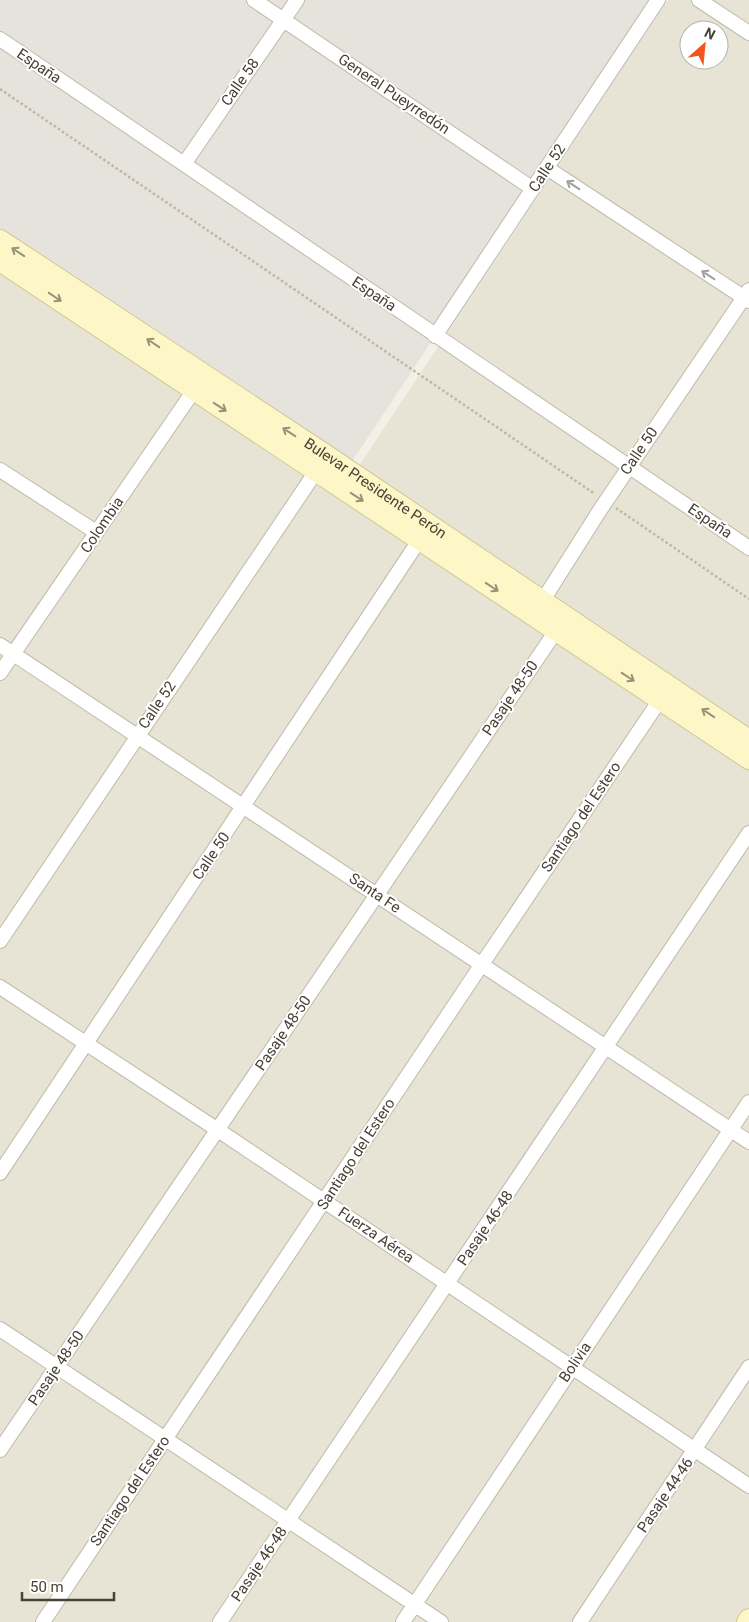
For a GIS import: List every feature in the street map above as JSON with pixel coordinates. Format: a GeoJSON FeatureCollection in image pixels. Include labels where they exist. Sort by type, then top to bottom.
{"type":"FeatureCollection","features":[{"type":"Feature","properties":{"kind":"main road","name":"Bulevar Presidente Perón"},"geometry":{"type":"LineString","coordinates":[[0,240],[317,470],[420,538],[538,608]]}},
{"type":"Feature","properties":{"kind":"main road","name":"Bulevar Presidente Perón"},"geometry":{"type":"LineString","coordinates":[[0,260],[199,383],[561,623],[665,693],[749,759]]}},
{"type":"Feature","properties":{"kind":"main road","name":"Bulevar Presidente Perón"},"geometry":{"type":"LineString","coordinates":[[665,693],[749,740]]}},
{"type":"Feature","properties":{"kind":"street","name":"General Pueyrredón"},"geometry":{"type":"LineString","coordinates":[[254,0],[533,189]]}},
{"type":"Feature","properties":{"kind":"street","name":"Calle 58"},"geometry":{"type":"LineString","coordinates":[[184,164],[297,0]]}},
{"type":"Feature","properties":{"kind":"street"},"geometry":{"type":"LineString","coordinates":[[699,0],[749,33]]}},
{"type":"Feature","properties":{"kind":"street","name":"Calle 52"},"geometry":{"type":"LineString","coordinates":[[436,336],[656,1]]}},
{"type":"Feature","properties":{"kind":"street","name":"España"},"geometry":{"type":"LineString","coordinates":[[0,39],[749,548]]}},
{"type":"Feature","properties":{"kind":"street"},"geometry":{"type":"LineString","coordinates":[[547,168],[747,296]]}},
{"type":"Feature","properties":{"kind":"street","name":"Calle 50"},"geometry":{"type":"LineString","coordinates":[[538,608],[629,466],[747,296]]}},
{"type":"Feature","properties":{"kind":"street","name":"Colombia"},"geometry":{"type":"LineString","coordinates":[[0,673],[199,383]]}},
{"type":"Feature","properties":{"kind":"street"},"geometry":{"type":"LineString","coordinates":[[0,470],[96,532]]}},
{"type":"Feature","properties":{"kind":"street","name":"Calle 52"},"geometry":{"type":"LineString","coordinates":[[0,941],[317,470]]}},
{"type":"Feature","properties":{"kind":"street","name":"Calle 50"},"geometry":{"type":"LineString","coordinates":[[0,1173],[420,538]]}},
{"type":"Feature","properties":{"kind":"street","name":"Pasaje 48-50"},"geometry":{"type":"LineString","coordinates":[[0,1450],[561,623]]}},
{"type":"Feature","properties":{"kind":"street","name":"Santa Fe"},"geometry":{"type":"LineString","coordinates":[[0,645],[749,1142]]}},
{"type":"Feature","properties":{"kind":"street","name":"Santiago del Estero"},"geometry":{"type":"LineString","coordinates":[[43,1622],[665,693]]}},
{"type":"Feature","properties":{"kind":"street","name":"Pasaje 46-48"},"geometry":{"type":"LineString","coordinates":[[220,1622],[749,833]]}},
{"type":"Feature","properties":{"kind":"street","name":"Fuerza Aérea"},"geometry":{"type":"LineString","coordinates":[[0,987],[325,1201],[749,1486]]}},
{"type":"Feature","properties":{"kind":"street","name":"Bolivia"},"geometry":{"type":"LineString","coordinates":[[403,1622],[749,1102]]}},
{"type":"Feature","properties":{"kind":"street"},"geometry":{"type":"LineString","coordinates":[[0,1329],[441,1622]]}},
{"type":"Feature","properties":{"kind":"street","name":"Pasaje 44-46"},"geometry":{"type":"LineString","coordinates":[[580,1622],[749,1367]]}},
{"type":"Feature","properties":{"kind":"path"},"geometry":{"type":"LineString","coordinates":[[0,89],[749,599]]}},
{"type":"Feature","properties":{"kind":"shaded area"},"geometry":{"type":"Polygon","coordinates":[[[0,0],[658,0],[347,469],[0,238],[0,0]]]}},
{"type":"Feature","properties":{"kind":"shaded area"},"geometry":{"type":"Polygon","coordinates":[[[668,0],[749,0],[749,1622],[0,1622],[0,270],[339,496],[668,0]]]}}]}
